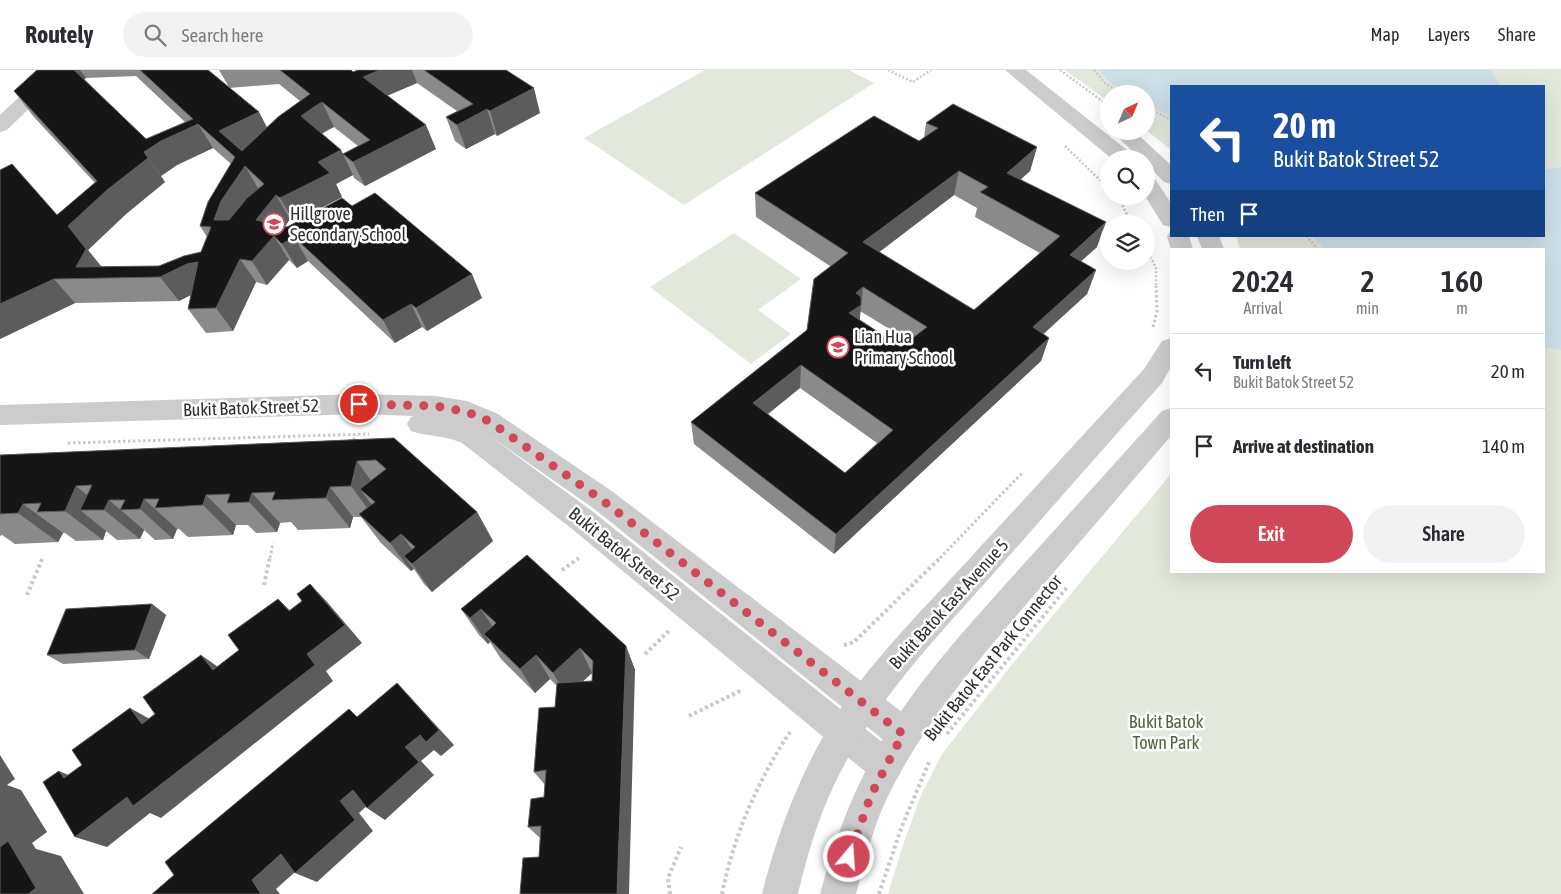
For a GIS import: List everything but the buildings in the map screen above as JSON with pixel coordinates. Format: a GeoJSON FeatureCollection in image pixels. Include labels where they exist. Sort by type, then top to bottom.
{"type":"FeatureCollection","features":[{"type":"Feature","properties":{"kind":"street"},"geometry":{"type":"LineString","coordinates":[[0,109],[42,70]]}},
{"type":"Feature","properties":{"kind":"street"},"geometry":{"type":"LineString","coordinates":[[0,126],[59,70]]}},
{"type":"Feature","properties":{"kind":"street"},"geometry":{"type":"LineString","coordinates":[[1014,70],[1114,150]]}},
{"type":"Feature","properties":{"kind":"street"},"geometry":{"type":"LineString","coordinates":[[1041,70],[1086,104]]}},
{"type":"Feature","properties":{"kind":"street"},"geometry":{"type":"LineString","coordinates":[[1132,140],[1170,176]]}},
{"type":"Feature","properties":{"kind":"street"},"geometry":{"type":"LineString","coordinates":[[1155,195],[1170,218]]}},
{"type":"Feature","properties":{"kind":"street","name":"Bukit Batok East Avenue 5"},"geometry":{"type":"LineString","coordinates":[[780,894],[802,822],[820,778],[844,733],[864,704],[890,670],[925,630],[1153,376],[1170,349]]}},
{"type":"Feature","properties":{"kind":"street","name":"Bukit Batok Street 52"},"geometry":{"type":"LineString","coordinates":[[0,415],[359,404],[436,406],[467,412],[489,421],[602,500],[903,734]]}},
{"type":"Feature","properties":{"kind":"street"},"geometry":{"type":"LineString","coordinates":[[838,894],[854,840],[871,795],[903,734],[939,685],[984,630],[1170,419]]}},
{"type":"Feature","properties":{"kind":"street","name":"Bukit Batok Street 52"},"geometry":{"type":"LineString","coordinates":[[0,433],[353,423],[428,424],[453,427],[471,436],[582,520],[885,766]]}},
{"type":"Feature","properties":{"kind":"path"},"geometry":{"type":"LineString","coordinates":[[888,70],[913,82],[931,70]]}},
{"type":"Feature","properties":{"kind":"path"},"geometry":{"type":"LineString","coordinates":[[1060,70],[1100,99]]}},
{"type":"Feature","properties":{"kind":"path"},"geometry":{"type":"LineString","coordinates":[[1094,70],[1108,85]]}},
{"type":"Feature","properties":{"kind":"path"},"geometry":{"type":"LineString","coordinates":[[1155,111],[1170,119]]}},
{"type":"Feature","properties":{"kind":"path"},"geometry":{"type":"LineString","coordinates":[[1307,237],[1317,248]]}},
{"type":"Feature","properties":{"kind":"path"},"geometry":{"type":"LineString","coordinates":[[66,443],[372,434]]}},
{"type":"Feature","properties":{"kind":"path"},"geometry":{"type":"LineString","coordinates":[[346,441],[354,439],[356,435]]}},
{"type":"Feature","properties":{"kind":"path"},"geometry":{"type":"LineString","coordinates":[[330,441],[331,436]]}},
{"type":"Feature","properties":{"kind":"path"},"geometry":{"type":"LineString","coordinates":[[264,585],[273,543]]}},
{"type":"Feature","properties":{"kind":"path"},"geometry":{"type":"LineString","coordinates":[[562,570],[582,555]]}},
{"type":"Feature","properties":{"kind":"path"},"geometry":{"type":"LineString","coordinates":[[27,595],[43,557]]}},
{"type":"Feature","properties":{"kind":"path","name":"Bukit Batok East Park Connector"},"geometry":{"type":"LineString","coordinates":[[942,741],[1071,583]]}},
{"type":"Feature","properties":{"kind":"path"},"geometry":{"type":"LineString","coordinates":[[645,654],[673,627]]}},
{"type":"Feature","properties":{"kind":"path"},"geometry":{"type":"LineString","coordinates":[[689,716],[747,688]]}},
{"type":"Feature","properties":{"kind":"path","name":"Bukit Batok East Park Connector"},"geometry":{"type":"LineString","coordinates":[[879,894],[895,842],[914,791],[932,757]]}},
{"type":"Feature","properties":{"kind":"path"},"geometry":{"type":"LineString","coordinates":[[670,894],[668,878],[682,847]]}},
{"type":"Feature","properties":{"kind":"green space"},"geometry":{"type":"Polygon","coordinates":[[[705,70],[849,70],[874,83],[684,205],[584,138],[705,70]]]}},
{"type":"Feature","properties":{"kind":"green space","name":"Bukit Batok Town Park"},"geometry":{"type":"Polygon","coordinates":[[[1065,70],[1561,70],[1561,894],[888,894],[921,795],[942,754],[1014,662],[1170,475],[1170,573],[1545,573],[1545,248],[1240,248],[1236,237],[1545,237],[1545,85],[1170,85],[1170,149],[1155,137],[1155,85],[1100,85],[1100,95],[1065,70]]]}},
{"type":"Feature","properties":{"kind":"green space"},"geometry":{"type":"Polygon","coordinates":[[[734,233],[801,279],[758,310],[791,334],[751,364],[650,287],[734,233]]]}},
{"type":"Feature","properties":{"kind":"shaded area"},"geometry":{"type":"Polygon","coordinates":[[[1099,70],[1491,70],[1499,85],[1170,85],[1170,115],[1155,108],[1155,85],[1114,85],[1099,70]]]}},
{"type":"Feature","properties":{"kind":"shaded area"},"geometry":{"type":"Polygon","coordinates":[[[1561,167],[1561,350],[1545,347],[1545,248],[1323,248],[1313,237],[1545,237],[1545,170],[1561,167]]]}},
{"type":"Feature","properties":{"kind":"place","name":"Hillgrove Secondary School"},"geometry":{"type":"Point","coordinates":[274,224]}},
{"type":"Feature","properties":{"kind":"place","name":"Lian Hua Primary School"},"geometry":{"type":"Point","coordinates":[838,347]}},
{"type":"Feature","properties":{"kind":"route"},"geometry":{"type":"LineString","coordinates":[[359,404],[436,406],[467,412],[489,421],[602,500],[903,734],[871,795],[849,857]]}}]}
